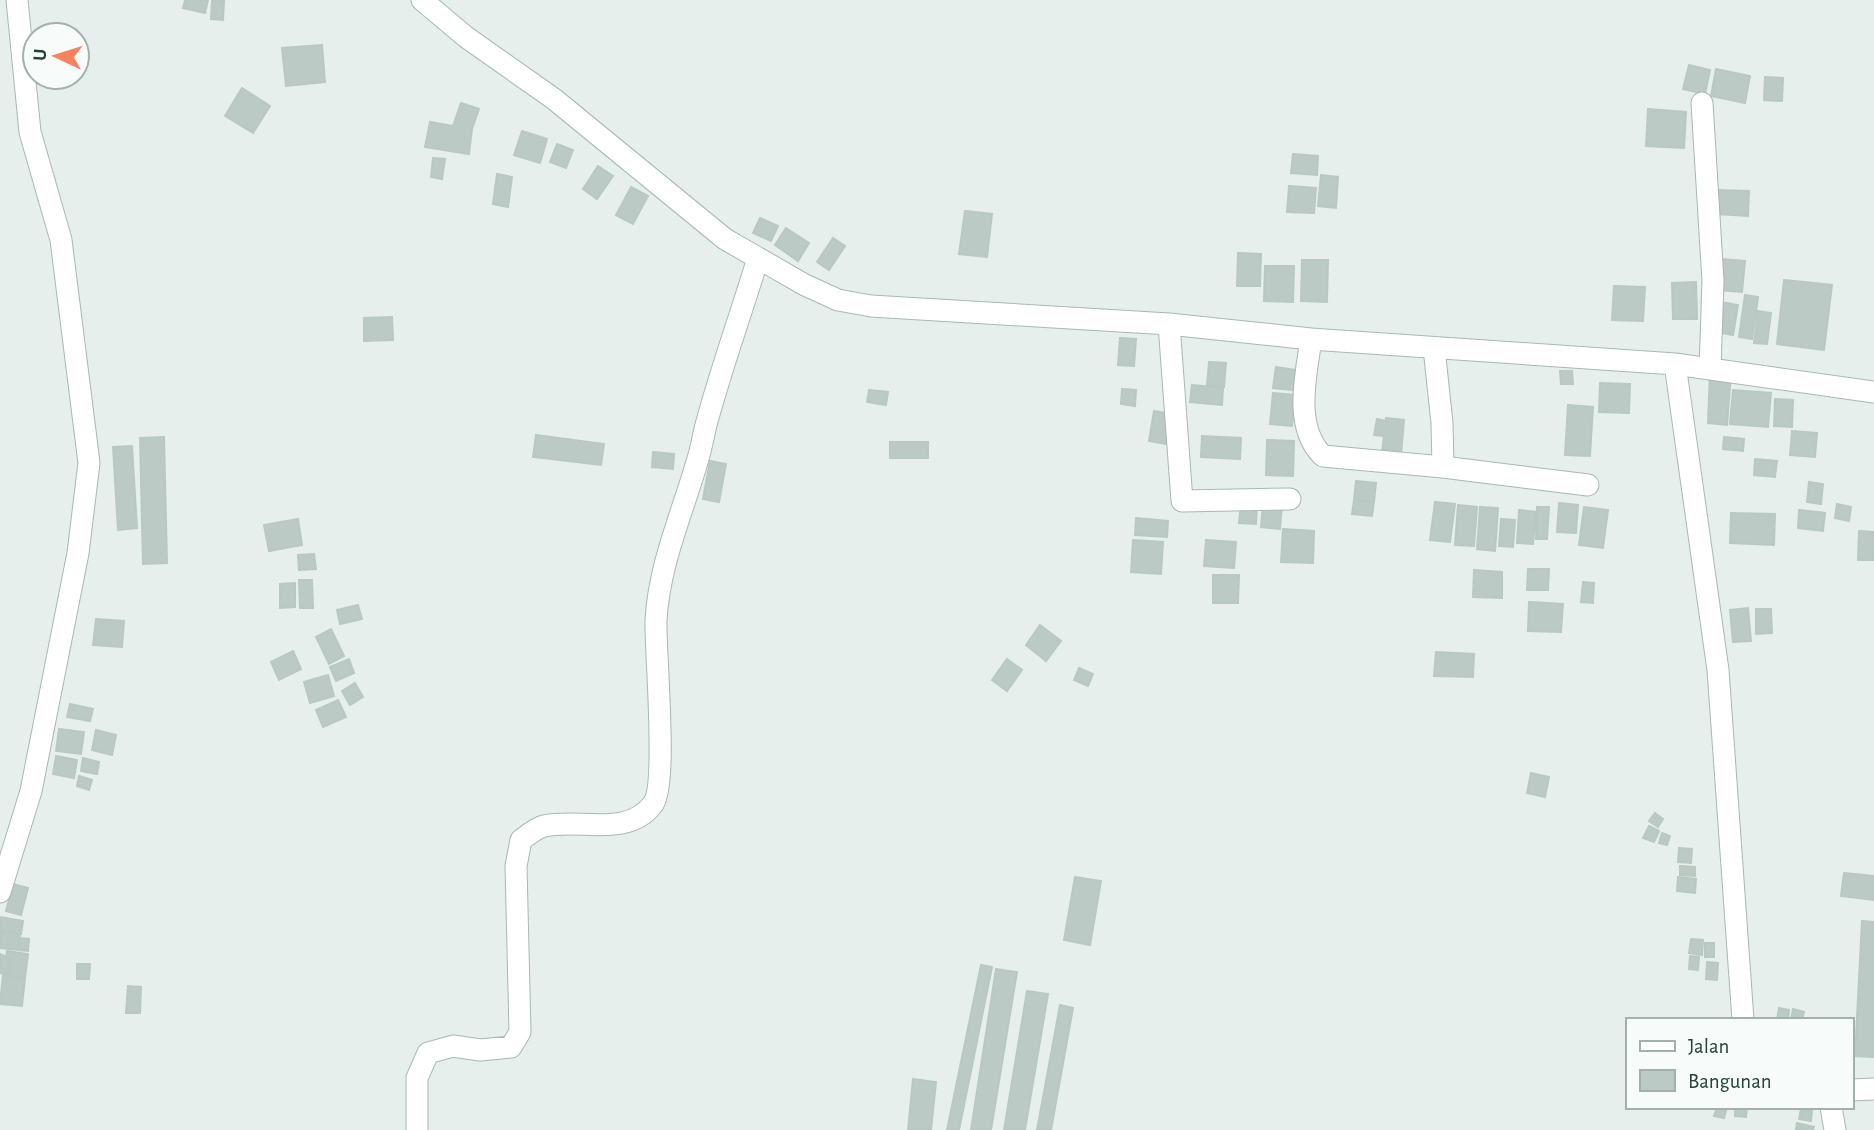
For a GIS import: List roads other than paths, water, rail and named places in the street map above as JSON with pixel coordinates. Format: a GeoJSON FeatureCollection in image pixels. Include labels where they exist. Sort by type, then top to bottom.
{"type":"FeatureCollection","features":[{"type":"Feature","properties":{"kind":"street"},"geometry":{"type":"LineString","coordinates":[[0,892],[31,791],[78,553],[89,463],[61,240],[30,132],[17,0]]}},
{"type":"Feature","properties":{"kind":"street"},"geometry":{"type":"LineString","coordinates":[[422,0],[476,44],[554,99],[725,239],[805,285],[838,300],[871,306],[1169,324],[1311,339],[1675,364],[1874,392]]}},
{"type":"Feature","properties":{"kind":"street"},"geometry":{"type":"LineString","coordinates":[[1702,103],[1713,281],[1710,369]]}},
{"type":"Feature","properties":{"kind":"street"},"geometry":{"type":"LineString","coordinates":[[417,1130],[417,1078],[428,1053],[453,1046],[480,1050],[511,1047],[520,1032],[516,866],[521,840],[540,827],[564,823],[605,826],[626,822],[643,816],[656,802],[661,769],[656,620],[662,571],[758,258]]}},
{"type":"Feature","properties":{"kind":"street"},"geometry":{"type":"LineString","coordinates":[[1169,324],[1182,501],[1290,499]]}},
{"type":"Feature","properties":{"kind":"street"},"geometry":{"type":"LineString","coordinates":[[1311,339],[1305,389],[1307,432],[1313,446],[1324,456],[1470,468],[1588,485]]}},
{"type":"Feature","properties":{"kind":"street"},"geometry":{"type":"LineString","coordinates":[[1434,348],[1442,423],[1443,467]]}},
{"type":"Feature","properties":{"kind":"street"},"geometry":{"type":"LineString","coordinates":[[1675,364],[1718,670],[1743,1018]]}},
{"type":"Feature","properties":{"kind":"street"},"geometry":{"type":"LineString","coordinates":[[1853,1090],[1874,1089]]}},
{"type":"Feature","properties":{"kind":"street"},"geometry":{"type":"LineString","coordinates":[[1831,1109],[1835,1130]]}}]}
